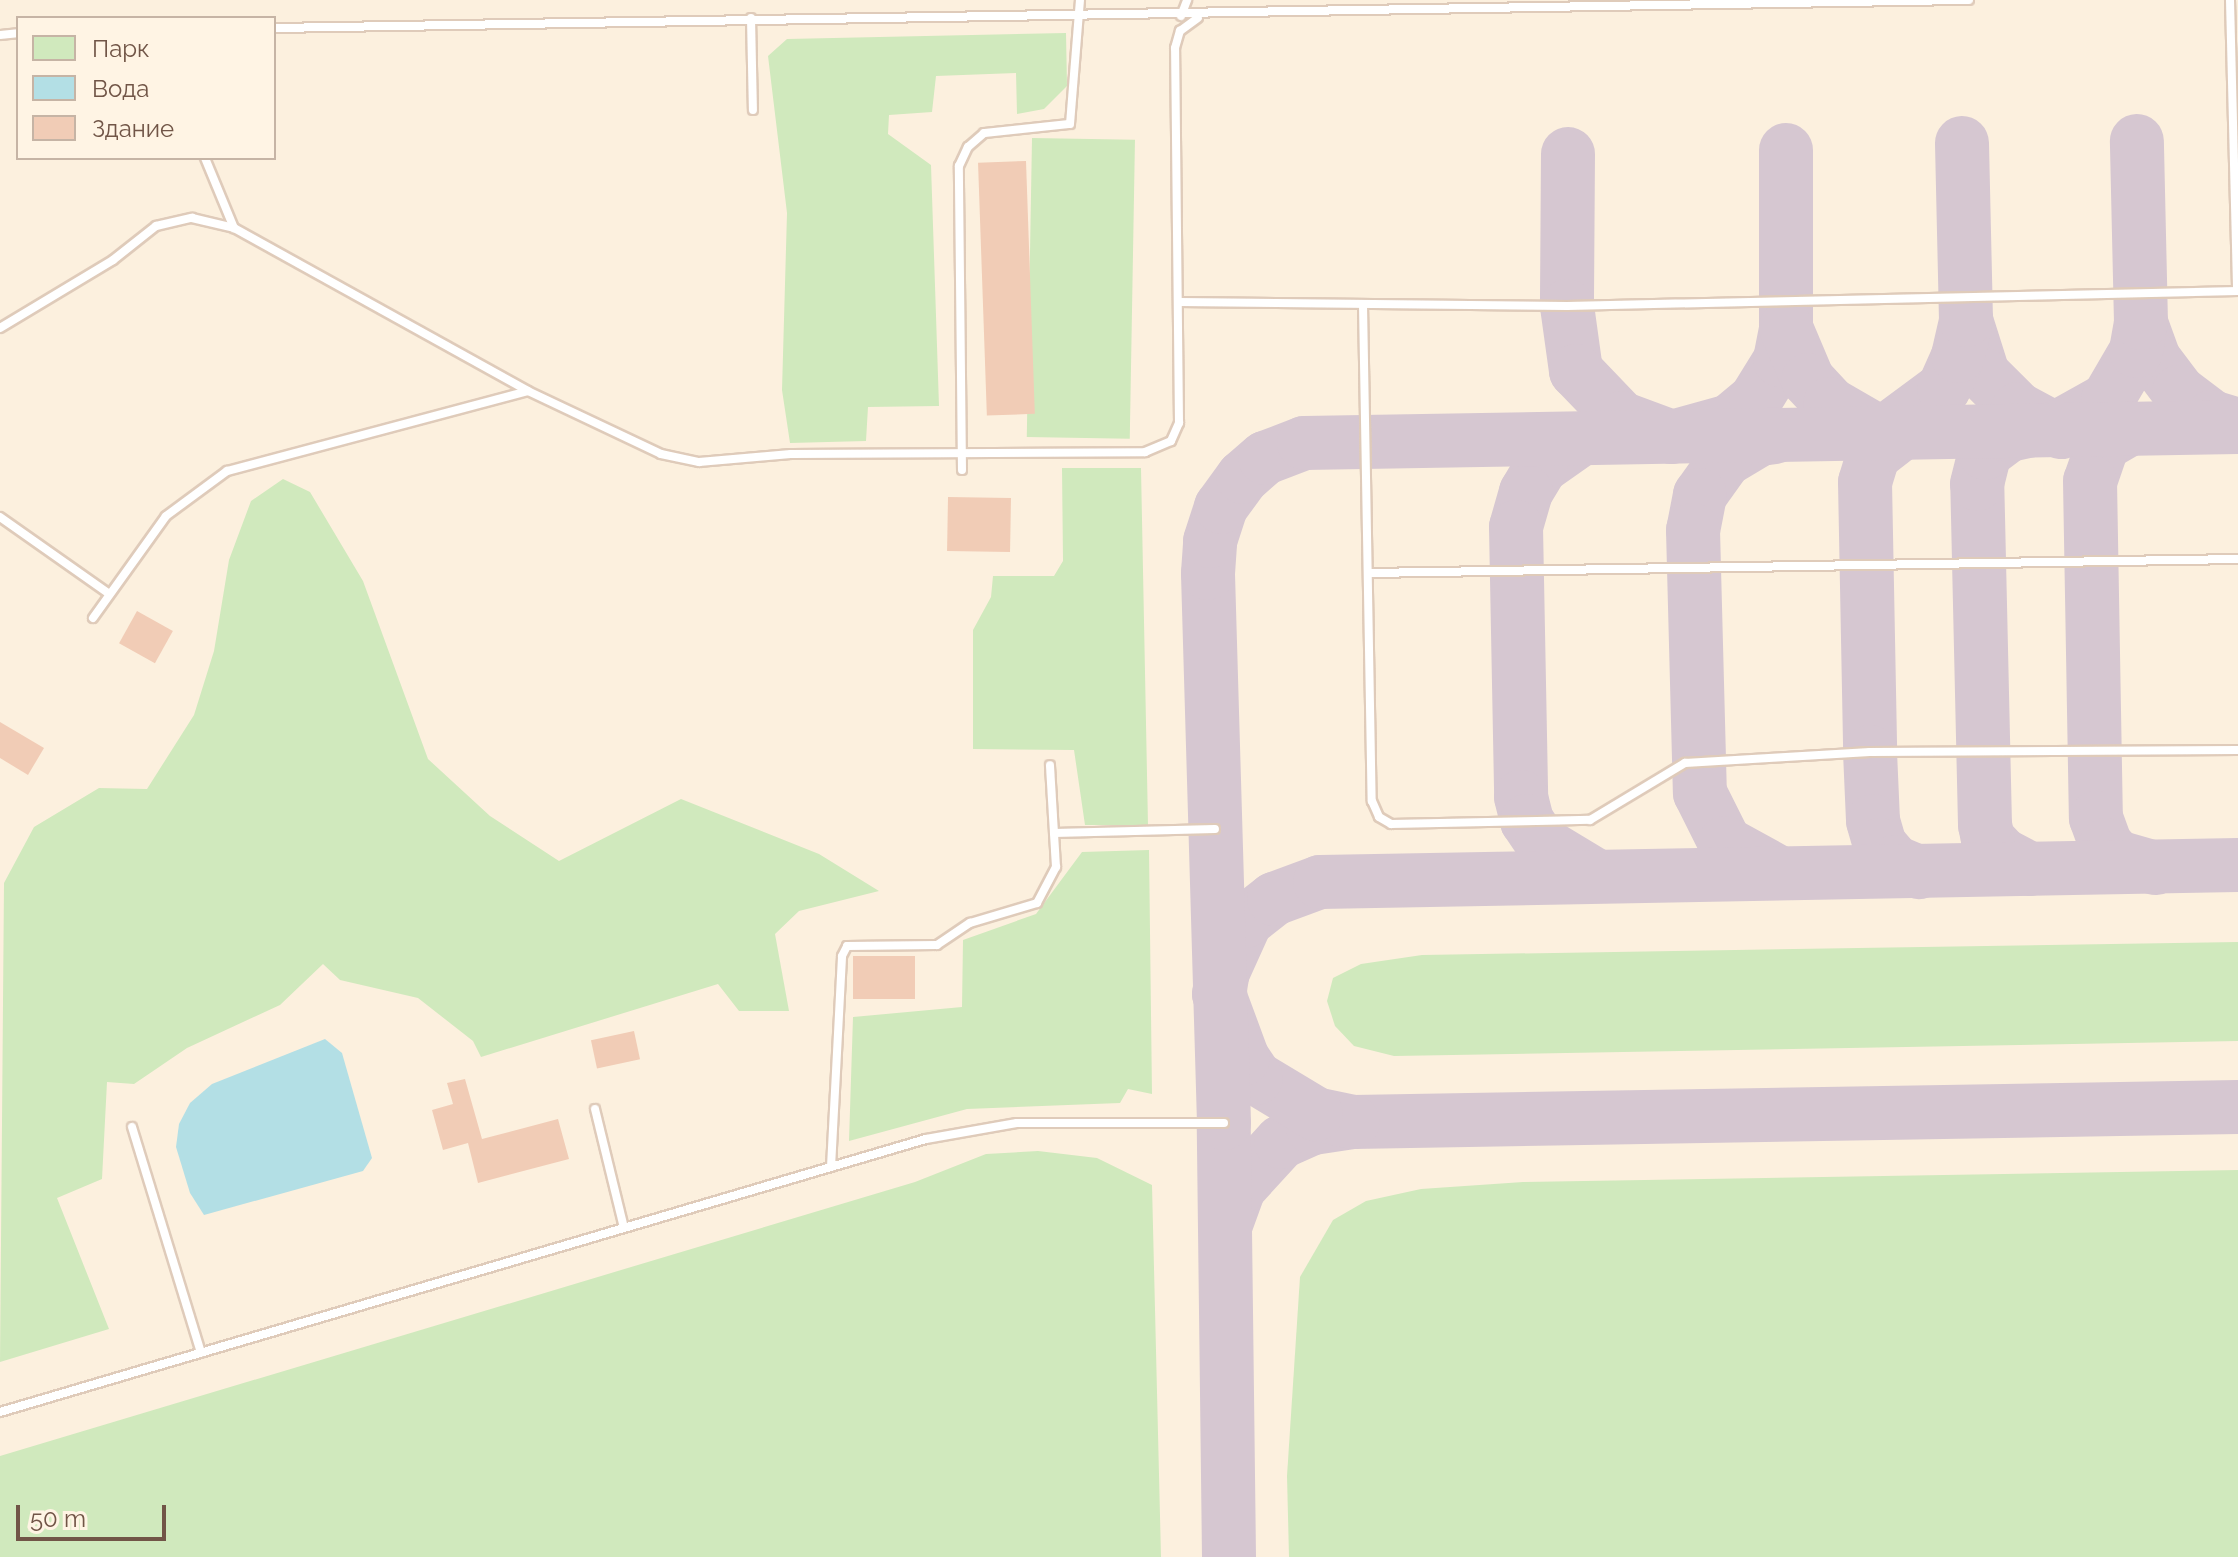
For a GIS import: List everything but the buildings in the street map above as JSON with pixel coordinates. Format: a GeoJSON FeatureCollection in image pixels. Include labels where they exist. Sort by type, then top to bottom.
{"type":"FeatureCollection","features":[{"type":"Feature","properties":{"kind":"lane"},"geometry":{"type":"LineString","coordinates":[[962,470],[959,166],[968,147],[984,133],[1070,124],[1080,0]]}},
{"type":"Feature","properties":{"kind":"lane"},"geometry":{"type":"LineString","coordinates":[[1181,16],[1187,0]]}},
{"type":"Feature","properties":{"kind":"lane"},"geometry":{"type":"LineString","coordinates":[[276,28],[1080,13],[1203,17],[1969,0]]}},
{"type":"Feature","properties":{"kind":"lane"},"geometry":{"type":"LineString","coordinates":[[1179,302],[1582,306],[2238,291],[2230,0]]}},
{"type":"Feature","properties":{"kind":"lane"},"geometry":{"type":"LineString","coordinates":[[0,328],[113,260],[156,226],[192,218],[234,228],[528,391],[661,454],[699,462],[791,454],[1145,452],[1171,441],[1179,423],[1175,48],[1180,31],[1203,17]]}},
{"type":"Feature","properties":{"kind":"lane"},"geometry":{"type":"LineString","coordinates":[[751,18],[753,110]]}},
{"type":"Feature","properties":{"kind":"lane"},"geometry":{"type":"LineString","coordinates":[[206,160],[234,228]]}},
{"type":"Feature","properties":{"kind":"lane"},"geometry":{"type":"LineString","coordinates":[[1363,305],[1372,801],[1379,817],[1391,824],[1590,820],[1685,763],[1870,752],[2238,750]]}},
{"type":"Feature","properties":{"kind":"lane"},"geometry":{"type":"LineString","coordinates":[[93,618],[166,516],[227,471],[481,400],[528,391]]}},
{"type":"Feature","properties":{"kind":"lane"},"geometry":{"type":"LineString","coordinates":[[0,517],[108,593]]}},
{"type":"Feature","properties":{"kind":"lane"},"geometry":{"type":"LineString","coordinates":[[1368,573],[2238,559]]}},
{"type":"Feature","properties":{"kind":"lane"},"geometry":{"type":"LineString","coordinates":[[831,1167],[842,956],[847,946],[937,945],[970,923],[1037,903],[1056,867],[1050,765]]}},
{"type":"Feature","properties":{"kind":"lane"},"geometry":{"type":"LineString","coordinates":[[1054,833],[1215,829]]}},
{"type":"Feature","properties":{"kind":"lane"},"geometry":{"type":"LineString","coordinates":[[595,1109],[624,1228]]}},
{"type":"Feature","properties":{"kind":"lane"},"geometry":{"type":"LineString","coordinates":[[0,1412],[831,1167],[974,1128],[1224,1123]]}},
{"type":"Feature","properties":{"kind":"lane"},"geometry":{"type":"LineString","coordinates":[[132,1127],[201,1353]]}},
{"type":"Feature","properties":{"kind":"green space"},"geometry":{"type":"Polygon","coordinates":[[[1066,33],[1067,86],[1044,109],[1017,114],[1016,73],[936,76],[932,112],[889,115],[888,134],[931,165],[939,406],[868,407],[866,441],[790,443],[782,390],[787,213],[768,56],[787,39],[1066,33]]]}},
{"type":"Feature","properties":{"kind":"green space"},"geometry":{"type":"Polygon","coordinates":[[[1032,138],[1135,140],[1130,439],[1027,437],[1032,138]]]}},
{"type":"Feature","properties":{"kind":"green space"},"geometry":{"type":"Polygon","coordinates":[[[1062,468],[1141,468],[1148,825],[1085,825],[1074,750],[973,749],[973,630],[991,597],[993,576],[1054,576],[1063,561],[1062,468]]]}},
{"type":"Feature","properties":{"kind":"green space"},"geometry":{"type":"Polygon","coordinates":[[[283,479],[310,492],[363,581],[428,759],[490,816],[559,861],[681,799],[819,854],[879,891],[799,911],[775,934],[789,1011],[739,1011],[718,984],[481,1057],[473,1041],[418,998],[340,980],[323,964],[280,1005],[187,1048],[134,1084],[107,1082],[102,1179],[57,1198],[109,1329],[0,1362],[4,883],[34,827],[99,788],[147,789],[194,715],[214,651],[229,560],[251,501],[283,479]]]}},
{"type":"Feature","properties":{"kind":"green space"},"geometry":{"type":"Polygon","coordinates":[[[1149,850],[1152,1094],[1128,1089],[1120,1103],[967,1109],[849,1141],[853,1017],[962,1007],[963,940],[1036,914],[1082,852],[1149,850]]]}},
{"type":"Feature","properties":{"kind":"green space"},"geometry":{"type":"Polygon","coordinates":[[[2238,942],[2238,1041],[1394,1056],[1354,1046],[1335,1026],[1327,1001],[1333,978],[1361,964],[1422,955],[2238,942]]]}},
{"type":"Feature","properties":{"kind":"green space"},"geometry":{"type":"Polygon","coordinates":[[[1038,1151],[1097,1158],[1152,1185],[1161,1557],[0,1557],[0,1456],[915,1182],[986,1154],[1038,1151]]]}},
{"type":"Feature","properties":{"kind":"green space"},"geometry":{"type":"Polygon","coordinates":[[[2238,1170],[2238,1557],[1289,1557],[1287,1476],[1300,1277],[1333,1220],[1366,1201],[1421,1189],[1523,1182],[2238,1170]]]}},
{"type":"Feature","properties":{"kind":"water"},"geometry":{"type":"Polygon","coordinates":[[[325,1039],[342,1053],[372,1158],[363,1171],[204,1215],[190,1193],[176,1147],[179,1124],[190,1103],[212,1084],[325,1039]]]}},
{"type":"Feature","properties":{"kind":"taxiway"},"geometry":{"type":"LineString","coordinates":[[2056,428],[2108,399],[2136,351],[2141,323],[2137,141]]}},
{"type":"Feature","properties":{"kind":"taxiway"},"geometry":{"type":"LineString","coordinates":[[1786,328],[1808,380],[1830,404],[1882,434],[1944,388],[1958,356],[1966,320],[1962,143]]}},
{"type":"Feature","properties":{"kind":"taxiway"},"geometry":{"type":"LineString","coordinates":[[1568,154],[1567,306],[1576,371],[1621,418],[1672,437],[1730,421],[1756,399],[1780,360],[1786,328],[1786,150]]}},
{"type":"Feature","properties":{"kind":"taxiway"},"geometry":{"type":"LineString","coordinates":[[1966,320],[1983,374],[2018,409],[2061,432]]}},
{"type":"Feature","properties":{"kind":"taxiway"},"geometry":{"type":"LineString","coordinates":[[2141,323],[2154,359],[2179,392],[2212,417],[2238,425]]}},
{"type":"Feature","properties":{"kind":"taxiway"},"geometry":{"type":"LineString","coordinates":[[1229,1557],[1224,1123],[1208,573],[1210,541],[1221,507],[1243,477],[1265,458],[1304,443],[2238,427]]}},
{"type":"Feature","properties":{"kind":"taxiway"},"geometry":{"type":"LineString","coordinates":[[2131,428],[2103,444],[2090,481],[2096,818],[2106,845],[2117,857],[2155,868]]}},
{"type":"Feature","properties":{"kind":"taxiway"},"geometry":{"type":"LineString","coordinates":[[2030,869],[2002,854],[1988,839],[1985,825],[1977,484],[1985,453],[2009,435],[2033,430]]}},
{"type":"Feature","properties":{"kind":"taxiway"},"geometry":{"type":"LineString","coordinates":[[1902,433],[1873,456],[1865,482],[1870,752],[1873,821],[1880,845],[1895,862],[1919,872]]}},
{"type":"Feature","properties":{"kind":"taxiway"},"geometry":{"type":"LineString","coordinates":[[1775,437],[1760,439],[1725,460],[1700,495],[1693,530],[1700,793],[1725,843],[1778,872]]}},
{"type":"Feature","properties":{"kind":"taxiway"},"geometry":{"type":"LineString","coordinates":[[1581,439],[1541,467],[1526,492],[1516,527],[1521,797],[1527,821],[1542,843],[1595,875]]}},
{"type":"Feature","properties":{"kind":"taxiway"},"geometry":{"type":"LineString","coordinates":[[1226,1224],[1239,1188],[1281,1142],[1313,1128],[1353,1122],[1316,1114],[1256,1078],[1243,1059],[1219,994],[1223,972],[1246,921],[1274,899],[1320,882],[2238,865]]}},
{"type":"Feature","properties":{"kind":"taxiway"},"geometry":{"type":"LineString","coordinates":[[1353,1122],[2238,1107]]}}]}
